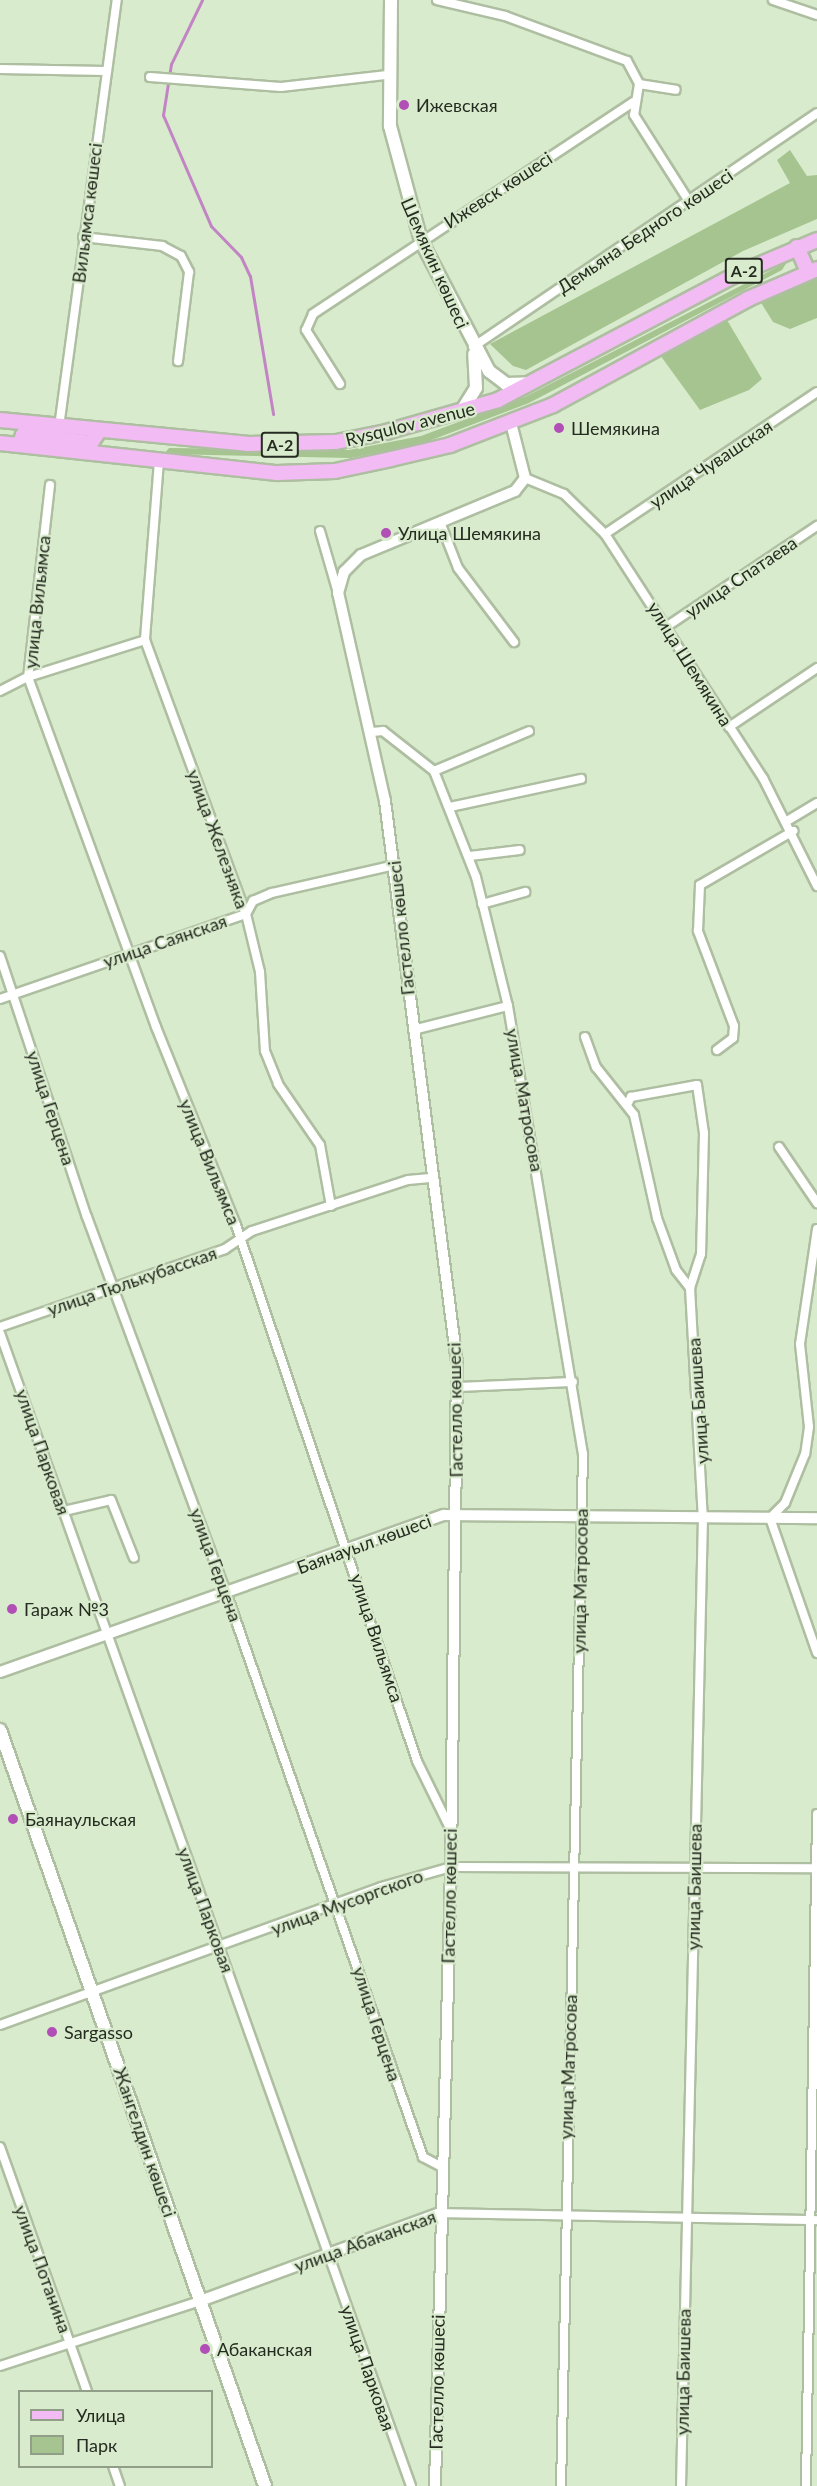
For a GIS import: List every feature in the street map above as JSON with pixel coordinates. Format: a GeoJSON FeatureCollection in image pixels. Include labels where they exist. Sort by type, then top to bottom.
{"type":"FeatureCollection","features":[{"type":"Feature","properties":{"kind":"main road","name":"Шемякин көшесі"},"geometry":{"type":"LineString","coordinates":[[391,0],[387,75],[403,189],[421,241],[473,347],[495,379],[534,383]]}},
{"type":"Feature","properties":{"kind":"main road","name":"Rysqulov avenue"},"geometry":{"type":"LineString","coordinates":[[0,420],[99,431],[294,445],[336,442],[459,415],[534,383],[797,247],[817,240]]}},
{"type":"Feature","properties":{"kind":"main road"},"geometry":{"type":"LineString","coordinates":[[797,247],[812,271]]}},
{"type":"Feature","properties":{"kind":"main road","name":"Rysqulov avenue"},"geometry":{"type":"LineString","coordinates":[[0,443],[277,473],[335,471],[450,445],[511,423],[553,405],[812,271]]}},
{"type":"Feature","properties":{"kind":"main road","name":"Шемякин көшесі"},"geometry":{"type":"LineString","coordinates":[[459,415],[477,388],[473,347]]}},
{"type":"Feature","properties":{"kind":"main road"},"geometry":{"type":"LineString","coordinates":[[20,445],[23,435],[90,443],[99,431]]}},
{"type":"Feature","properties":{"kind":"main road","name":"Жангелдин көшесі"},"geometry":{"type":"LineString","coordinates":[[0,1730],[265,2486]]}},
{"type":"Feature","properties":{"kind":"street","name":"Вильямса көшесі"},"geometry":{"type":"LineString","coordinates":[[59,427],[105,72],[117,0]]}},
{"type":"Feature","properties":{"kind":"street"},"geometry":{"type":"LineString","coordinates":[[437,0],[505,16],[619,55],[639,84],[676,90]]}},
{"type":"Feature","properties":{"kind":"street"},"geometry":{"type":"LineString","coordinates":[[773,0],[817,15]]}},
{"type":"Feature","properties":{"kind":"street"},"geometry":{"type":"LineString","coordinates":[[0,69],[105,72]]}},
{"type":"Feature","properties":{"kind":"street"},"geometry":{"type":"LineString","coordinates":[[150,77],[282,87],[387,75]]}},
{"type":"Feature","properties":{"kind":"street"},"geometry":{"type":"LineString","coordinates":[[639,84],[633,102],[634,115],[690,203]]}},
{"type":"Feature","properties":{"kind":"street","name":"Ижевск көшесі"},"geometry":{"type":"LineString","coordinates":[[340,384],[306,322],[421,241],[633,102]]}},
{"type":"Feature","properties":{"kind":"street","name":"Демьяна Бедного көшесі"},"geometry":{"type":"LineString","coordinates":[[473,347],[690,203],[817,113]]}},
{"type":"Feature","properties":{"kind":"street"},"geometry":{"type":"LineString","coordinates":[[83,237],[162,246],[181,256],[189,272],[178,361]]}},
{"type":"Feature","properties":{"kind":"street","name":"улица Чувашская"},"geometry":{"type":"LineString","coordinates":[[605,534],[817,392]]}},
{"type":"Feature","properties":{"kind":"street"},"geometry":{"type":"LineString","coordinates":[[338,593],[344,572],[361,555],[497,501],[525,478],[511,423]]}},
{"type":"Feature","properties":{"kind":"street","name":"улица Железняка"},"geometry":{"type":"LineString","coordinates":[[159,461],[146,640],[246,914],[260,972],[265,1051],[278,1084],[320,1145],[331,1206]]}},
{"type":"Feature","properties":{"kind":"street","name":"улица Шемякина"},"geometry":{"type":"LineString","coordinates":[[525,478],[564,494],[605,534],[787,820],[817,886]]}},
{"type":"Feature","properties":{"kind":"street","name":"улица Вильямса"},"geometry":{"type":"LineString","coordinates":[[50,485],[28,677],[241,1238],[348,1550],[417,1761],[451,1830]]}},
{"type":"Feature","properties":{"kind":"street"},"geometry":{"type":"LineString","coordinates":[[440,522],[459,568],[514,642]]}},
{"type":"Feature","properties":{"kind":"street","name":"улица Спатаева"},"geometry":{"type":"LineString","coordinates":[[666,627],[817,526]]}},
{"type":"Feature","properties":{"kind":"street"},"geometry":{"type":"LineString","coordinates":[[320,531],[338,593]]}},
{"type":"Feature","properties":{"kind":"street","name":"Гастелло көшесі"},"geometry":{"type":"LineString","coordinates":[[338,593],[372,732],[394,865],[457,1387],[451,1867],[440,2166],[435,2486]]}},
{"type":"Feature","properties":{"kind":"street"},"geometry":{"type":"LineString","coordinates":[[0,691],[28,677],[146,640]]}},
{"type":"Feature","properties":{"kind":"street"},"geometry":{"type":"LineString","coordinates":[[729,727],[817,668]]}},
{"type":"Feature","properties":{"kind":"street"},"geometry":{"type":"LineString","coordinates":[[434,771],[529,730]]}},
{"type":"Feature","properties":{"kind":"street","name":"улица Матросова"},"geometry":{"type":"LineString","coordinates":[[372,732],[383,731],[434,771],[470,856],[508,1006],[573,1382],[583,1454],[571,1864],[561,2486]]}},
{"type":"Feature","properties":{"kind":"street"},"geometry":{"type":"LineString","coordinates":[[450,807],[581,779]]}},
{"type":"Feature","properties":{"kind":"street"},"geometry":{"type":"LineString","coordinates":[[787,820],[817,803]]}},
{"type":"Feature","properties":{"kind":"street"},"geometry":{"type":"LineString","coordinates":[[717,1050],[733,1038],[734,1026],[698,931],[700,885],[793,831]]}},
{"type":"Feature","properties":{"kind":"street"},"geometry":{"type":"LineString","coordinates":[[470,856],[520,850]]}},
{"type":"Feature","properties":{"kind":"street","name":"улица Саянская"},"geometry":{"type":"LineString","coordinates":[[0,999],[246,914],[253,901],[272,893],[394,865]]}},
{"type":"Feature","properties":{"kind":"street"},"geometry":{"type":"LineString","coordinates":[[482,904],[525,892]]}},
{"type":"Feature","properties":{"kind":"street","name":"улица Герцена"},"geometry":{"type":"LineString","coordinates":[[0,956],[114,1288],[227,1595],[423,2157],[440,2166]]}},
{"type":"Feature","properties":{"kind":"street"},"geometry":{"type":"LineString","coordinates":[[413,1030],[508,1006]]}},
{"type":"Feature","properties":{"kind":"street"},"geometry":{"type":"LineString","coordinates":[[585,1036],[596,1066],[628,1103],[657,1218],[676,1270],[690,1288]]}},
{"type":"Feature","properties":{"kind":"street","name":"улица Баишева"},"geometry":{"type":"LineString","coordinates":[[628,1103],[631,1097],[698,1085],[704,1134],[701,1244],[690,1288],[704,1517],[681,2486]]}},
{"type":"Feature","properties":{"kind":"street"},"geometry":{"type":"LineString","coordinates":[[779,1147],[817,1203]]}},
{"type":"Feature","properties":{"kind":"street","name":"улица Тюлькубасская"},"geometry":{"type":"LineString","coordinates":[[0,1327],[225,1249],[241,1238],[331,1206],[408,1180],[433,1178]]}},
{"type":"Feature","properties":{"kind":"street"},"geometry":{"type":"LineString","coordinates":[[817,1229],[800,1344],[809,1427],[805,1454],[785,1503],[770,1518],[817,1653]]}},
{"type":"Feature","properties":{"kind":"street","name":"улица Парковая"},"geometry":{"type":"LineString","coordinates":[[0,1334],[411,2486]]}},
{"type":"Feature","properties":{"kind":"street"},"geometry":{"type":"LineString","coordinates":[[457,1387],[573,1382]]}},
{"type":"Feature","properties":{"kind":"street"},"geometry":{"type":"LineString","coordinates":[[64,1511],[111,1500],[134,1558]]}},
{"type":"Feature","properties":{"kind":"street","name":"Баянауыл көшесі"},"geometry":{"type":"LineString","coordinates":[[0,1672],[110,1637],[430,1518],[457,1515],[817,1518]]}},
{"type":"Feature","properties":{"kind":"street"},"geometry":{"type":"LineString","coordinates":[[806,2486],[814,2220],[817,1814]]}},
{"type":"Feature","properties":{"kind":"street","name":"улица Мусоргского"},"geometry":{"type":"LineString","coordinates":[[0,2025],[451,1867],[571,1864],[815,1868]]}},
{"type":"Feature","properties":{"kind":"street","name":"улица Потанина"},"geometry":{"type":"LineString","coordinates":[[0,2147],[87,2390]]}},
{"type":"Feature","properties":{"kind":"street","name":"улица Абаканская"},"geometry":{"type":"LineString","coordinates":[[0,2366],[69,2341],[200,2301],[440,2213],[814,2220]]}},
{"type":"Feature","properties":{"kind":"street"},"geometry":{"type":"LineString","coordinates":[[114,2468],[120,2486]]}},
{"type":"Feature","properties":{"kind":"green space"},"geometry":{"type":"Polygon","coordinates":[[[790,150],[807,176],[817,175],[817,219],[743,251],[526,370],[513,366],[490,344],[790,183],[777,160],[790,150]]]}},
{"type":"Feature","properties":{"kind":"green space"},"geometry":{"type":"Polygon","coordinates":[[[787,262],[782,270],[529,403],[421,444],[351,458],[164,454],[169,448],[349,450],[421,436],[525,397],[787,262]]]}},
{"type":"Feature","properties":{"kind":"green space"},"geometry":{"type":"Polygon","coordinates":[[[817,275],[817,318],[790,329],[773,322],[760,301],[817,275]]]}},
{"type":"Feature","properties":{"kind":"green space"},"geometry":{"type":"Polygon","coordinates":[[[727,320],[762,379],[749,390],[700,410],[660,355],[727,320]]]}},
{"type":"Feature","properties":{"kind":"waterway"},"geometry":{"type":"LineString","coordinates":[[202,0],[171,64],[163,115],[211,226],[241,257],[250,276],[273,414]]}},
{"type":"Feature","properties":{"kind":"place","name":"Ижевская"},"geometry":{"type":"Point","coordinates":[404,105]}},
{"type":"Feature","properties":{"kind":"place","name":"Шемякина"},"geometry":{"type":"Point","coordinates":[559,428]}},
{"type":"Feature","properties":{"kind":"place","name":"Улица Шемякина"},"geometry":{"type":"Point","coordinates":[386,533]}},
{"type":"Feature","properties":{"kind":"place","name":"Гараж №3"},"geometry":{"type":"Point","coordinates":[12,1609]}},
{"type":"Feature","properties":{"kind":"place","name":"Баянаульская"},"geometry":{"type":"Point","coordinates":[13,1819]}},
{"type":"Feature","properties":{"kind":"place","name":"Sargasso"},"geometry":{"type":"Point","coordinates":[52,2032]}},
{"type":"Feature","properties":{"kind":"place","name":"Абаканская"},"geometry":{"type":"Point","coordinates":[205,2349]}}]}
